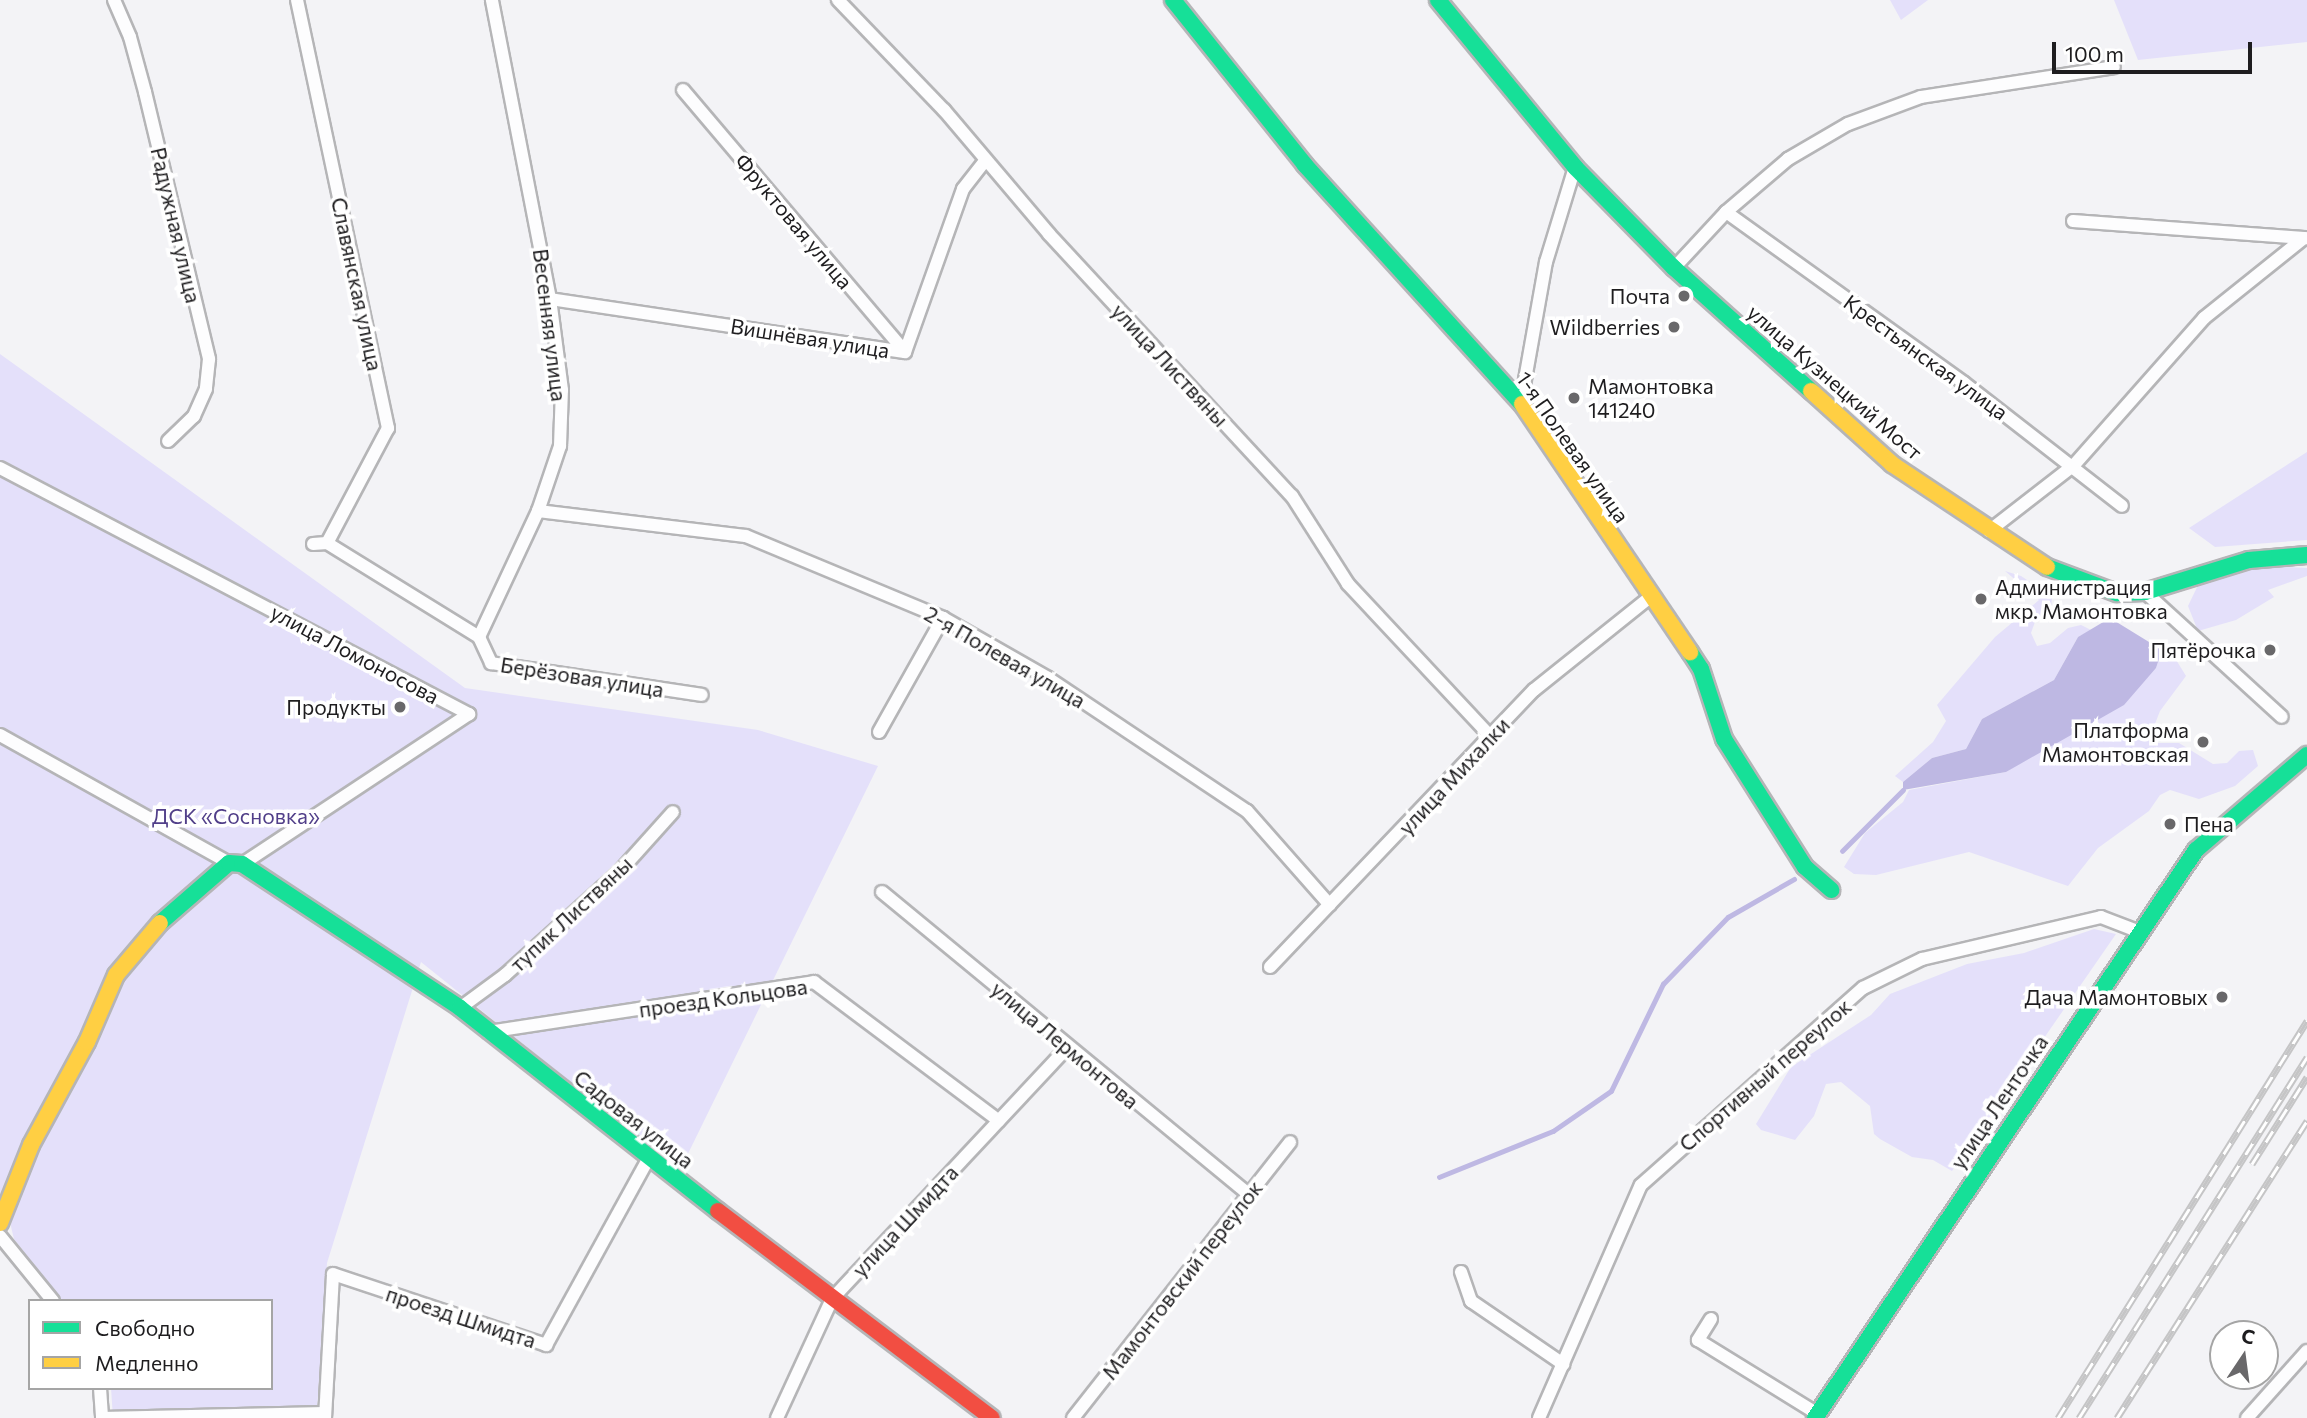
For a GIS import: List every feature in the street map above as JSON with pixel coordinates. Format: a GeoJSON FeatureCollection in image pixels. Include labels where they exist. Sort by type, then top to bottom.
{"type":"FeatureCollection","features":[{"type":"Feature","properties":{"kind":"street","name":"Радужная улица"},"geometry":{"type":"LineString","coordinates":[[114,0],[142,81],[209,359],[206,389],[194,416],[168,441]]}},
{"type":"Feature","properties":{"kind":"street","name":"Славянская улица"},"geometry":{"type":"LineString","coordinates":[[297,0],[388,428],[327,542]]}},
{"type":"Feature","properties":{"kind":"street","name":"Весенняя улица"},"geometry":{"type":"LineString","coordinates":[[479,637],[538,511],[560,446],[562,390],[550,299],[492,0]]}},
{"type":"Feature","properties":{"kind":"street","name":"улица Листвяны"},"geometry":{"type":"LineString","coordinates":[[838,0],[944,110],[985,161],[1292,496],[1348,584],[1490,737]]}},
{"type":"Feature","properties":{"kind":"street","name":"1-я Полевая улица"},"geometry":{"type":"LineString","coordinates":[[1173,0],[1305,165],[1521,402],[1701,670],[1724,739],[1805,867],[1831,890]]}},
{"type":"Feature","properties":{"kind":"street","name":"улица Кузнецкий Мост"},"geometry":{"type":"LineString","coordinates":[[1438,0],[1575,167],[1674,268],[1892,464],[1989,531],[2078,582],[2117,593],[2145,592],[2249,560],[2307,555]]}},
{"type":"Feature","properties":{"kind":"street"},"geometry":{"type":"LineString","coordinates":[[1674,268],[1726,212],[1788,159],[1847,124],[1921,97],[2114,67]]}},
{"type":"Feature","properties":{"kind":"street","name":"Фруктовая улица"},"geometry":{"type":"LineString","coordinates":[[683,90],[905,352]]}},
{"type":"Feature","properties":{"kind":"street","name":"Вишнёвая улица"},"geometry":{"type":"LineString","coordinates":[[550,299],[905,352],[963,189],[985,161]]}},
{"type":"Feature","properties":{"kind":"street"},"geometry":{"type":"LineString","coordinates":[[1521,402],[1546,262],[1575,167]]}},
{"type":"Feature","properties":{"kind":"street","name":"Крестьянская улица"},"geometry":{"type":"LineString","coordinates":[[1726,212],[2074,465],[2122,506]]}},
{"type":"Feature","properties":{"kind":"street"},"geometry":{"type":"LineString","coordinates":[[2073,221],[2306,238]]}},
{"type":"Feature","properties":{"kind":"street"},"geometry":{"type":"LineString","coordinates":[[1989,531],[2074,465],[2204,318],[2306,238]]}},
{"type":"Feature","properties":{"kind":"street","name":"улица Ломоносова"},"geometry":{"type":"LineString","coordinates":[[0,468],[469,714],[235,864]]}},
{"type":"Feature","properties":{"kind":"street","name":"2-я Полевая улица"},"geometry":{"type":"LineString","coordinates":[[538,511],[746,536],[943,618],[1048,678],[1247,811],[1330,905]]}},
{"type":"Feature","properties":{"kind":"street"},"geometry":{"type":"LineString","coordinates":[[313,544],[327,542],[479,637]]}},
{"type":"Feature","properties":{"kind":"street"},"geometry":{"type":"LineString","coordinates":[[2145,592],[2282,717]]}},
{"type":"Feature","properties":{"kind":"street","name":"улица Михалки"},"geometry":{"type":"LineString","coordinates":[[1270,967],[1534,690],[1650,597]]}},
{"type":"Feature","properties":{"kind":"street"},"geometry":{"type":"LineString","coordinates":[[879,732],[943,618]]}},
{"type":"Feature","properties":{"kind":"street","name":"Берёзовая улица"},"geometry":{"type":"LineString","coordinates":[[479,637],[491,663],[702,695]]}},
{"type":"Feature","properties":{"kind":"street"},"geometry":{"type":"LineString","coordinates":[[0,735],[235,864],[172,909],[116,975],[87,1042],[31,1144],[0,1223]]}},
{"type":"Feature","properties":{"kind":"street","name":"улица Ленточка"},"geometry":{"type":"LineString","coordinates":[[1816,1416],[2138,931],[2196,850],[2301,760]]}},
{"type":"Feature","properties":{"kind":"street","name":"тупик Листвяны"},"geometry":{"type":"LineString","coordinates":[[460,1008],[505,975],[620,871],[673,813]]}},
{"type":"Feature","properties":{"kind":"street","name":"Садовая улица"},"geometry":{"type":"LineString","coordinates":[[235,864],[460,1008],[649,1158],[992,1418]]}},
{"type":"Feature","properties":{"kind":"street","name":"улица Лермонтова"},"geometry":{"type":"LineString","coordinates":[[882,892],[1067,1048],[1249,1195]]}},
{"type":"Feature","properties":{"kind":"street","name":"Спортивный переулок"},"geometry":{"type":"LineString","coordinates":[[1539,1418],[1640,1185],[1863,988],[1922,959],[2101,917],[2138,931]]}},
{"type":"Feature","properties":{"kind":"street","name":"проезд Кольцова"},"geometry":{"type":"LineString","coordinates":[[488,1032],[814,982],[999,1121]]}},
{"type":"Feature","properties":{"kind":"street","name":"улица Шмидта"},"geometry":{"type":"LineString","coordinates":[[777,1418],[832,1299],[1067,1048]]}},
{"type":"Feature","properties":{"kind":"street","name":"Мамонтовский переулок"},"geometry":{"type":"LineString","coordinates":[[1073,1418],[1290,1142]]}},
{"type":"Feature","properties":{"kind":"street","name":"проезд Шмидта"},"geometry":{"type":"LineString","coordinates":[[325,1416],[333,1274],[546,1345],[649,1158]]}},
{"type":"Feature","properties":{"kind":"street"},"geometry":{"type":"LineString","coordinates":[[0,1236],[51,1299]]}},
{"type":"Feature","properties":{"kind":"street"},"geometry":{"type":"LineString","coordinates":[[1461,1272],[1471,1301],[1563,1364]]}},
{"type":"Feature","properties":{"kind":"street"},"geometry":{"type":"LineString","coordinates":[[1712,1319],[1698,1340],[1816,1416]]}},
{"type":"Feature","properties":{"kind":"street"},"geometry":{"type":"LineString","coordinates":[[2247,1418],[2307,1351]]}},
{"type":"Feature","properties":{"kind":"street"},"geometry":{"type":"LineString","coordinates":[[100,1390],[102,1418],[325,1416]]}},
{"type":"Feature","properties":{"kind":"green space"},"geometry":{"type":"Polygon","coordinates":[[[1890,0],[1928,0],[1901,20],[1890,0]]]}},
{"type":"Feature","properties":{"kind":"green space"},"geometry":{"type":"Polygon","coordinates":[[[2114,0],[2307,0],[2307,42],[2138,60],[2114,0]]]}},
{"type":"Feature","properties":{"kind":"green space","name":"ДСК «Сосновка»"},"geometry":{"type":"Polygon","coordinates":[[[0,354],[465,688],[758,730],[878,766],[680,1170],[421,962],[327,1263],[317,1410],[113,1418],[111,1390],[273,1390],[273,1299],[60,1299],[14,1239],[6,1206],[0,1202],[0,354]]]}},
{"type":"Feature","properties":{"kind":"green space"},"geometry":{"type":"Polygon","coordinates":[[[2307,452],[2307,540],[2215,547],[2189,528],[2307,452]]]}},
{"type":"Feature","properties":{"kind":"green space"},"geometry":{"type":"Polygon","coordinates":[[[2265,566],[2307,568],[2307,576],[2268,590],[2274,597],[2236,620],[2198,631],[2188,606],[2200,581],[2265,566]]]}},
{"type":"Feature","properties":{"kind":"green space"},"geometry":{"type":"Polygon","coordinates":[[[2005,571],[2021,576],[2052,596],[2051,611],[2036,619],[2031,633],[2037,646],[2050,643],[2068,628],[2081,625],[2091,630],[2078,637],[2054,680],[1982,719],[1966,749],[1932,758],[1903,782],[1895,776],[1933,742],[1946,721],[1937,705],[1995,637],[2039,600],[2005,571]]]}},
{"type":"Feature","properties":{"kind":"green space"},"geometry":{"type":"Polygon","coordinates":[[[2162,650],[2170,650],[2186,676],[2160,711],[2151,734],[2152,743],[2179,743],[2213,764],[2227,763],[2239,751],[2253,750],[2258,766],[2235,786],[2199,799],[2170,790],[2160,795],[2149,811],[2098,848],[2068,886],[1969,852],[1876,875],[1854,874],[1844,867],[1865,833],[1903,802],[1909,790],[2006,772],[2156,668],[2162,650]]]}},
{"type":"Feature","properties":{"kind":"green space"},"geometry":{"type":"Polygon","coordinates":[[[2094,929],[2116,934],[1952,1171],[1933,1160],[1912,1157],[1880,1139],[1874,1134],[1870,1106],[1841,1082],[1826,1084],[1814,1116],[1795,1140],[1761,1130],[1756,1124],[1791,1067],[1871,1015],[1890,994],[1967,964],[2024,953],[2094,929]]]}},
{"type":"Feature","properties":{"kind":"shaded area"},"geometry":{"type":"Polygon","coordinates":[[[2110,618],[2162,650],[2156,668],[2124,705],[2006,772],[1903,790],[1903,782],[1932,758],[1966,749],[1982,719],[2054,680],[2078,637],[2110,618]]]}},
{"type":"Feature","properties":{"kind":"waterway"},"geometry":{"type":"LineString","coordinates":[[1842,851],[1903,790]]}},
{"type":"Feature","properties":{"kind":"waterway"},"geometry":{"type":"LineString","coordinates":[[1439,1177],[1553,1131],[1611,1091],[1663,984],[1728,917],[1794,879]]}},
{"type":"Feature","properties":{"kind":"railway"},"geometry":{"type":"LineString","coordinates":[[2058,1418],[2307,1021]]}},
{"type":"Feature","properties":{"kind":"railway"},"geometry":{"type":"LineString","coordinates":[[2079,1418],[2307,1057]]}},
{"type":"Feature","properties":{"kind":"railway"},"geometry":{"type":"LineString","coordinates":[[2252,1164],[2307,1077]]}},
{"type":"Feature","properties":{"kind":"railway"},"geometry":{"type":"LineString","coordinates":[[2117,1418],[2307,1121]]}},
{"type":"Feature","properties":{"kind":"traffic: fast"},"geometry":{"type":"LineString","coordinates":[[1173,0],[1305,165],[1522,404]]}},
{"type":"Feature","properties":{"kind":"traffic: fast"},"geometry":{"type":"LineString","coordinates":[[1438,0],[1575,167],[1674,268],[1811,391]]}},
{"type":"Feature","properties":{"kind":"traffic: fast"},"geometry":{"type":"LineString","coordinates":[[2047,567],[2117,593],[2145,592],[2249,560],[2307,555]]}},
{"type":"Feature","properties":{"kind":"traffic: fast"},"geometry":{"type":"LineString","coordinates":[[1690,652],[1701,669],[1724,739],[1805,867],[1831,890]]}},
{"type":"Feature","properties":{"kind":"traffic: fast"},"geometry":{"type":"LineString","coordinates":[[1815,1418],[2196,850],[2307,755]]}},
{"type":"Feature","properties":{"kind":"traffic: fast"},"geometry":{"type":"LineString","coordinates":[[160,923],[229,863],[242,864],[460,1008],[718,1211]]}},
{"type":"Feature","properties":{"kind":"traffic: slow"},"geometry":{"type":"LineString","coordinates":[[1811,391],[1892,464],[2047,567]]}},
{"type":"Feature","properties":{"kind":"traffic: slow"},"geometry":{"type":"LineString","coordinates":[[1522,404],[1690,652]]}},
{"type":"Feature","properties":{"kind":"traffic: slow"},"geometry":{"type":"LineString","coordinates":[[0,1223],[31,1145],[87,1042],[116,975],[160,923]]}},
{"type":"Feature","properties":{"kind":"traffic: jam"},"geometry":{"type":"LineString","coordinates":[[718,1211],[992,1418]]}},
{"type":"Feature","properties":{"kind":"place","name":"Почта"},"geometry":{"type":"Point","coordinates":[1684,296]}},
{"type":"Feature","properties":{"kind":"place","name":"Wildberries"},"geometry":{"type":"Point","coordinates":[1674,327]}},
{"type":"Feature","properties":{"kind":"place","name":"Мамонтовка 141240"},"geometry":{"type":"Point","coordinates":[1574,398]}},
{"type":"Feature","properties":{"kind":"place","name":"Администрация мкр. Мамонтовка"},"geometry":{"type":"Point","coordinates":[1981,599]}},
{"type":"Feature","properties":{"kind":"place","name":"Пятёрочка"},"geometry":{"type":"Point","coordinates":[2270,650]}},
{"type":"Feature","properties":{"kind":"place","name":"Продукты"},"geometry":{"type":"Point","coordinates":[400,707]}},
{"type":"Feature","properties":{"kind":"place","name":"Платформа Мамонтовская"},"geometry":{"type":"Point","coordinates":[2203,742]}},
{"type":"Feature","properties":{"kind":"place","name":"Пена"},"geometry":{"type":"Point","coordinates":[2170,824]}},
{"type":"Feature","properties":{"kind":"place","name":"Дача Мамонтовых"},"geometry":{"type":"Point","coordinates":[2222,997]}}]}
